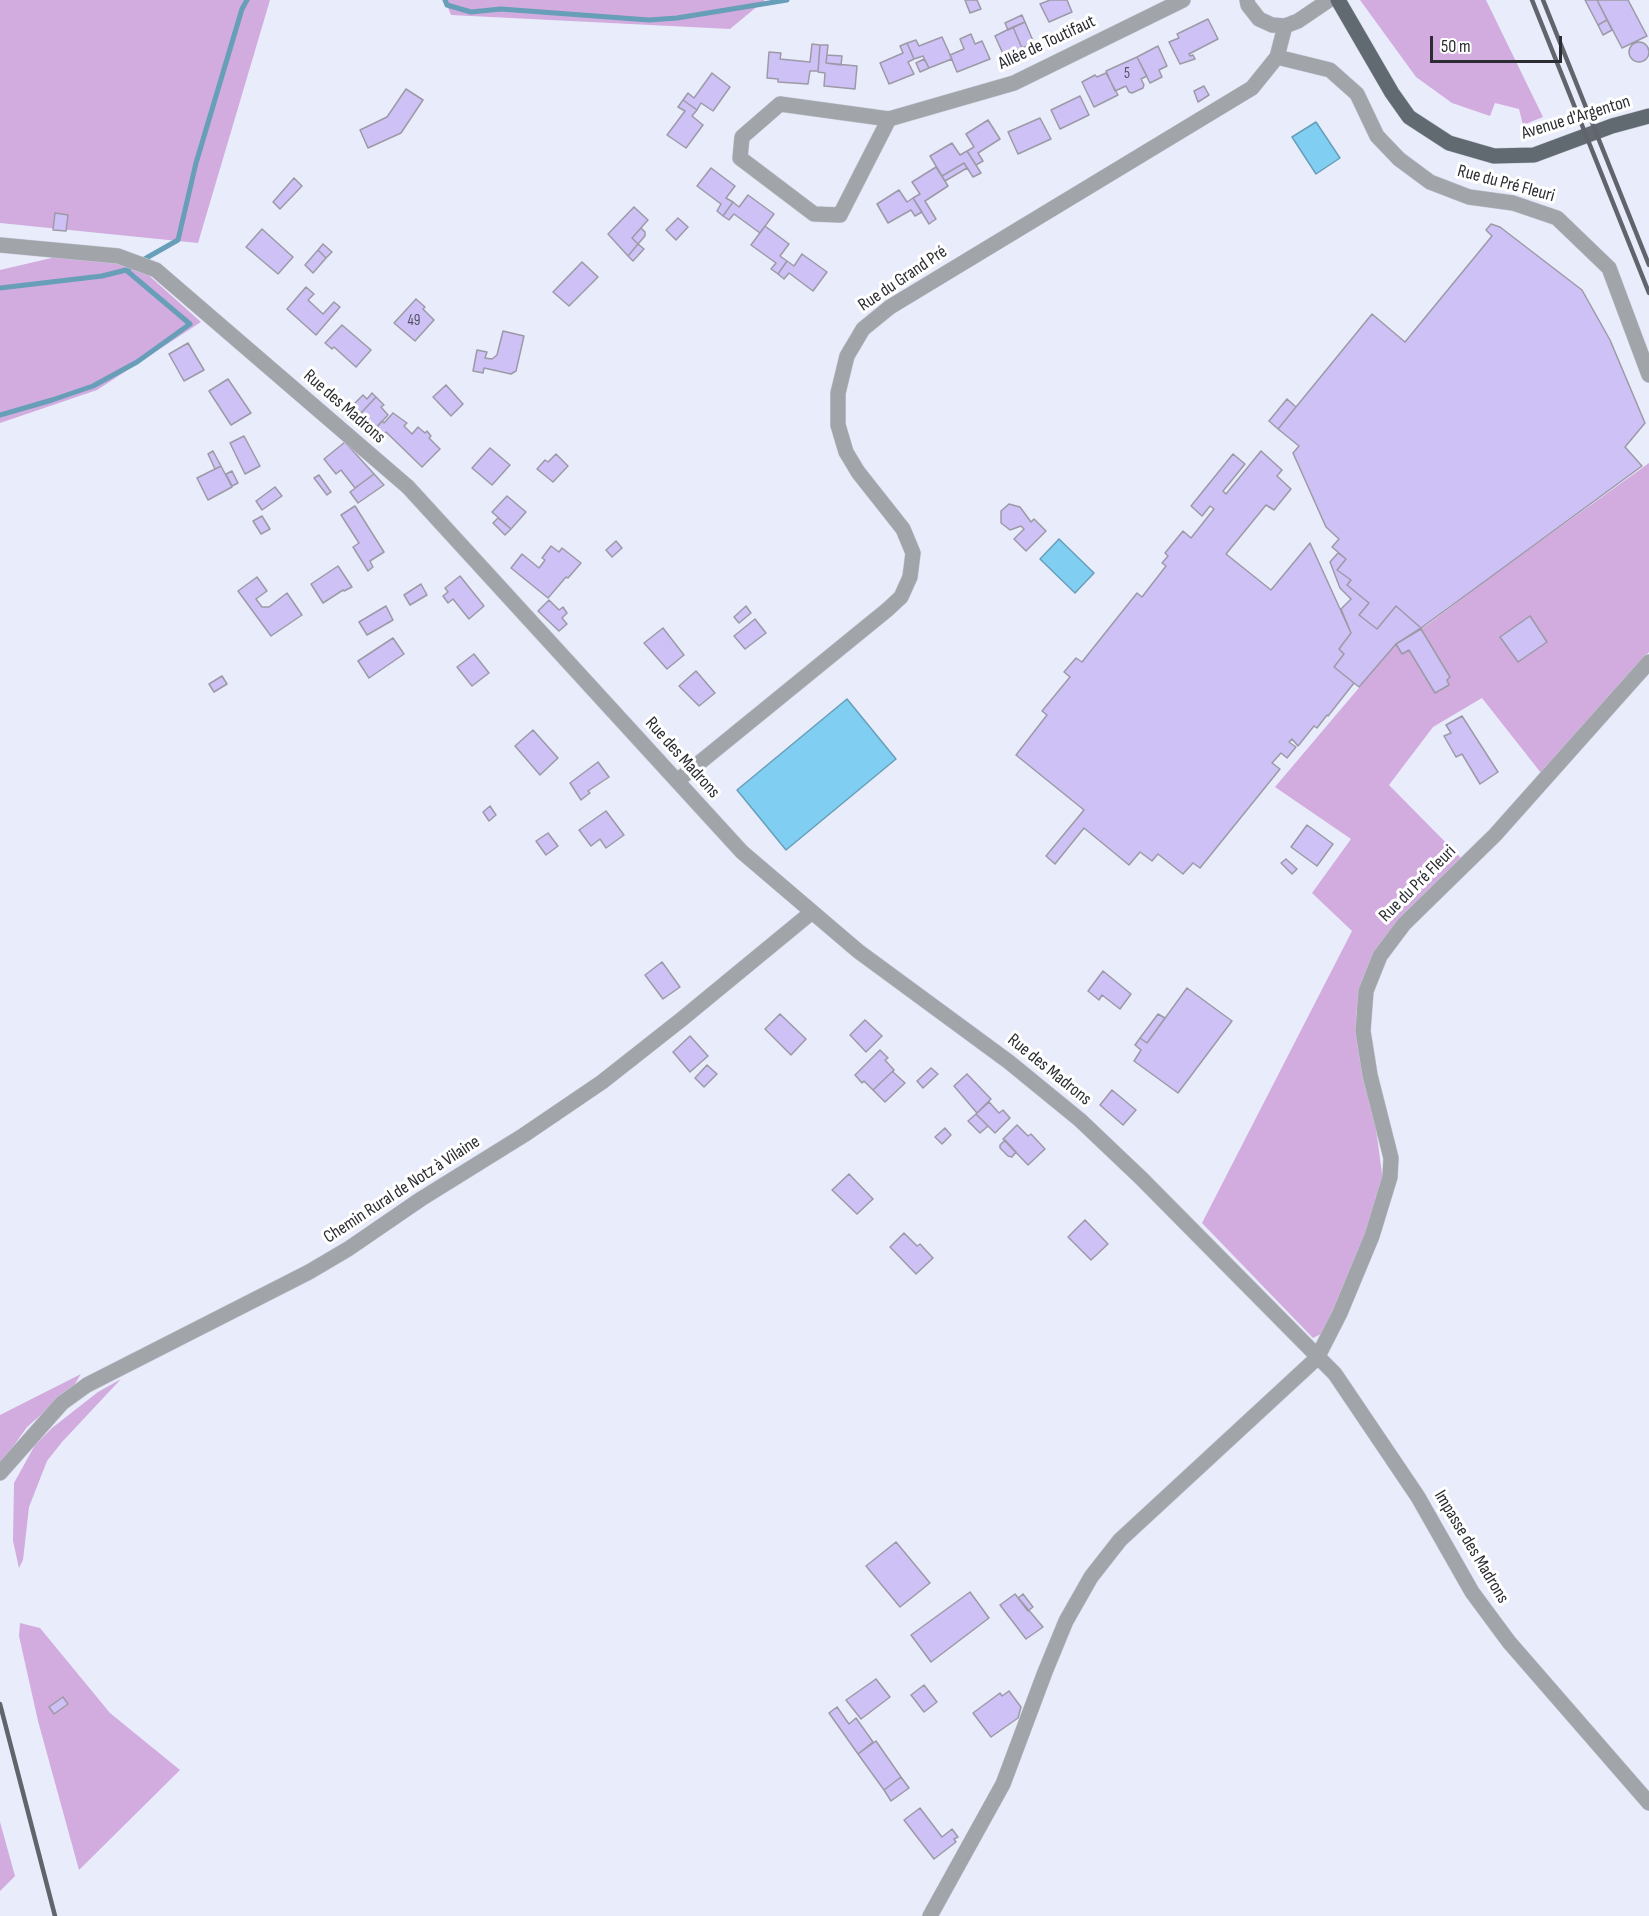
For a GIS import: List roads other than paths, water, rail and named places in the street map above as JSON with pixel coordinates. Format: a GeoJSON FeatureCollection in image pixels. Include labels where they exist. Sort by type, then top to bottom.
{"type":"FeatureCollection","features":[{"type":"Feature","properties":{"kind":"main road","name":"Avenue d'Argenton"},"geometry":{"type":"LineString","coordinates":[[1338,0],[1392,93],[1409,117],[1449,143],[1494,156],[1534,155],[1612,126],[1649,116]]}},
{"type":"Feature","properties":{"kind":"street","name":"Allée de Toutifaut"},"geometry":{"type":"LineString","coordinates":[[889,119],[840,215],[814,214],[740,158],[741,137],[780,104],[889,119],[1014,83],[1183,0]]}},
{"type":"Feature","properties":{"kind":"street"},"geometry":{"type":"LineString","coordinates":[[1247,0],[1248,5],[1259,19],[1272,25],[1285,26],[1298,21],[1329,0]]}},
{"type":"Feature","properties":{"kind":"street","name":"Rue du Grand Pré"},"geometry":{"type":"LineString","coordinates":[[677,781],[887,610],[901,597],[910,577],[913,554],[903,529],[852,462],[846,452],[838,425],[838,393],[847,356],[863,329],[890,307],[1252,88],[1277,57],[1285,26]]}},
{"type":"Feature","properties":{"kind":"street","name":"Rue du Pré Fleuri"},"geometry":{"type":"LineString","coordinates":[[1277,57],[1330,70],[1356,94],[1377,136],[1399,159],[1430,182],[1469,197],[1514,204],[1557,218],[1609,268],[1649,375]]}},
{"type":"Feature","properties":{"kind":"street","name":"Rue des Madrons"},"geometry":{"type":"LineString","coordinates":[[0,245],[118,256],[156,270],[408,487],[742,852],[858,951],[1008,1062],[1080,1120],[1141,1178],[1317,1358]]}},
{"type":"Feature","properties":{"kind":"street","name":"Rue du Pré Fleuri"},"geometry":{"type":"LineString","coordinates":[[1317,1358],[1340,1313],[1372,1236],[1390,1177],[1391,1158],[1370,1075],[1363,1031],[1366,991],[1375,966],[1390,939],[1495,835],[1649,662]]}},
{"type":"Feature","properties":{"kind":"street","name":"Chemin Rural de Notz à Vilaine"},"geometry":{"type":"LineString","coordinates":[[0,1473],[53,1412],[87,1385],[309,1272],[524,1135],[602,1082],[692,1012],[812,912]]}},
{"type":"Feature","properties":{"kind":"street"},"geometry":{"type":"LineString","coordinates":[[930,1916],[1003,1784],[1055,1647],[1070,1613],[1091,1577],[1120,1540],[1317,1358]]}},
{"type":"Feature","properties":{"kind":"street","name":"Impasse des Madrons"},"geometry":{"type":"LineString","coordinates":[[1317,1358],[1335,1374],[1361,1410],[1418,1497],[1472,1592],[1509,1642],[1649,1803]]}},
{"type":"Feature","properties":{"kind":"water"},"geometry":{"type":"Polygon","coordinates":[[[1316,122],[1340,158],[1316,174],[1292,137],[1316,122]]]}},
{"type":"Feature","properties":{"kind":"water"},"geometry":{"type":"Polygon","coordinates":[[[1059,539],[1094,573],[1075,593],[1040,559],[1059,539]]]}},
{"type":"Feature","properties":{"kind":"water"},"geometry":{"type":"Polygon","coordinates":[[[847,699],[896,759],[786,850],[737,790],[847,699]]]}},
{"type":"Feature","properties":{"kind":"waterway"},"geometry":{"type":"LineString","coordinates":[[141,261],[178,240],[196,163],[242,9],[247,0]]}},
{"type":"Feature","properties":{"kind":"waterway"},"geometry":{"type":"LineString","coordinates":[[445,0],[447,5],[471,12],[501,9],[649,20],[677,18],[787,0]]}},
{"type":"Feature","properties":{"kind":"waterway"},"geometry":{"type":"LineString","coordinates":[[0,288],[102,276],[133,266]]}},
{"type":"Feature","properties":{"kind":"waterway"},"geometry":{"type":"LineString","coordinates":[[0,415],[93,386],[137,362],[190,324],[126,270]]}},
{"type":"Feature","properties":{"kind":"railway"},"geometry":{"type":"LineString","coordinates":[[1532,0],[1649,293]]}},
{"type":"Feature","properties":{"kind":"railway"},"geometry":{"type":"LineString","coordinates":[[1543,0],[1649,265]]}},
{"type":"Feature","properties":{"kind":"railway"},"geometry":{"type":"LineString","coordinates":[[0,1704],[55,1916]]}}]}
